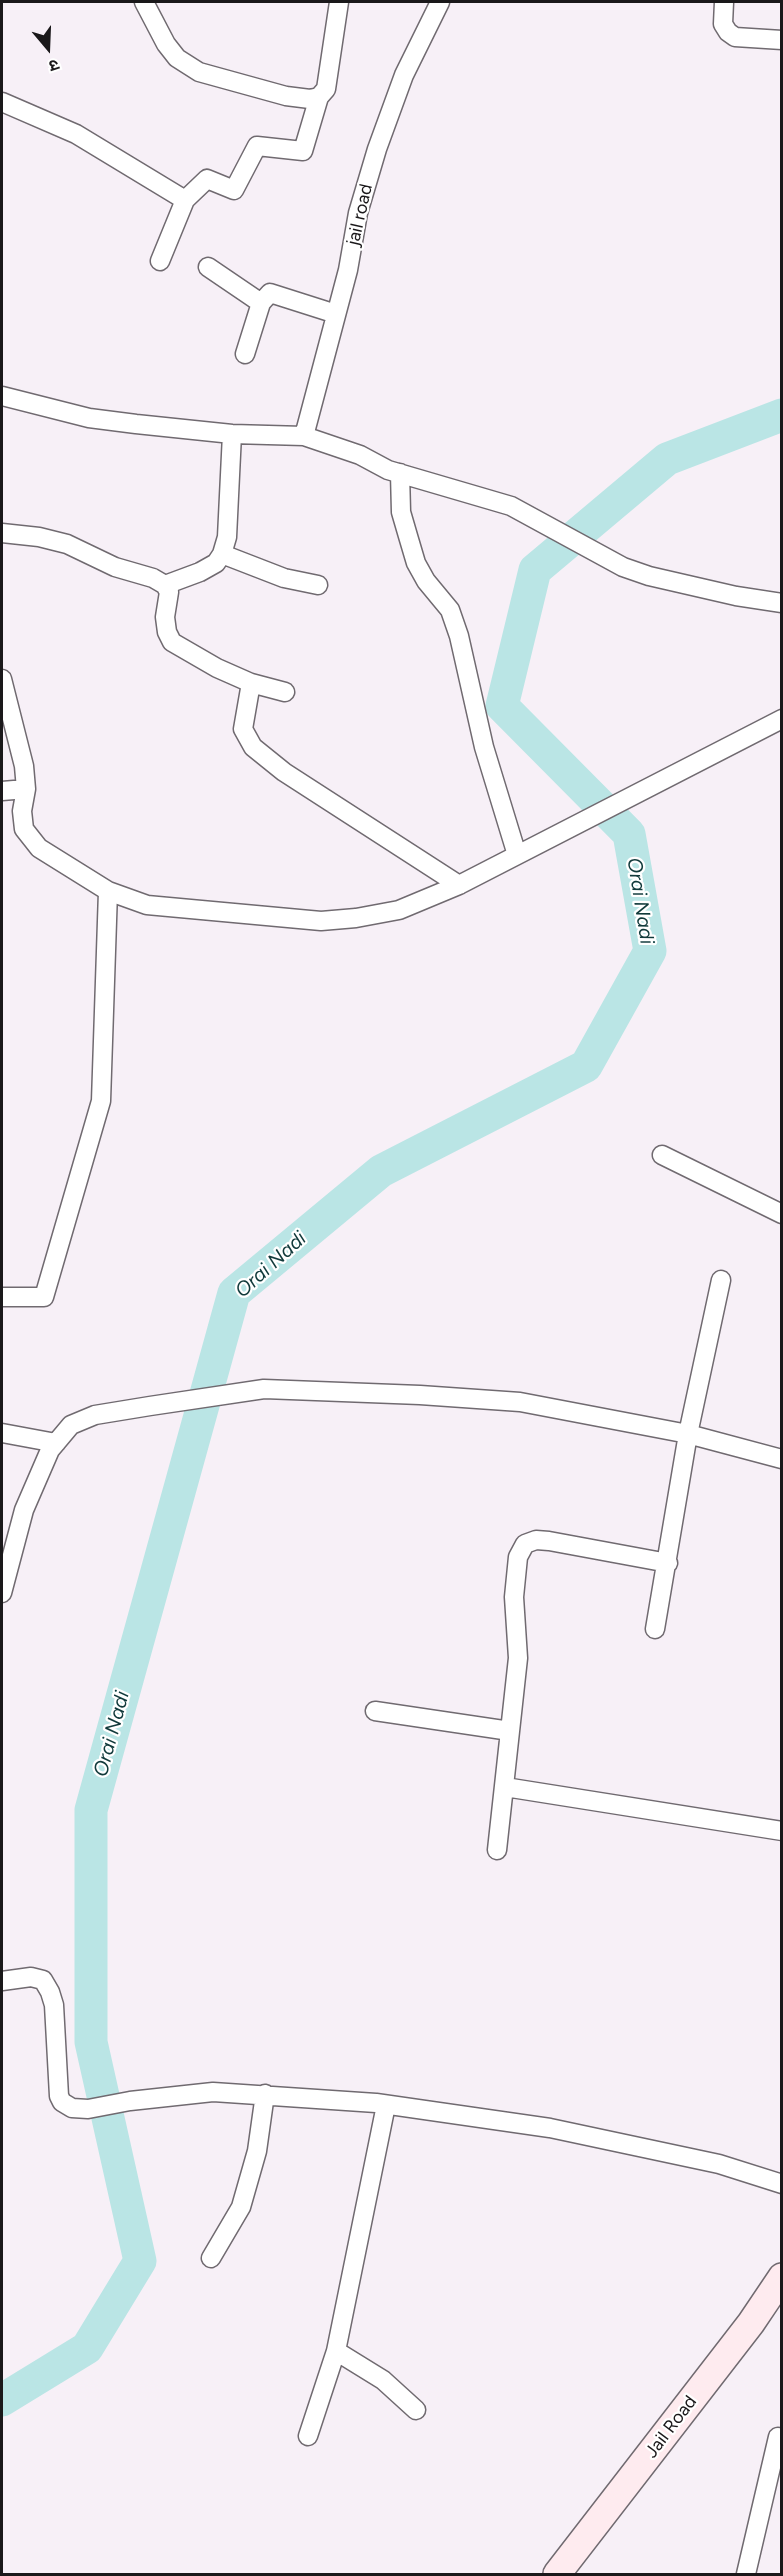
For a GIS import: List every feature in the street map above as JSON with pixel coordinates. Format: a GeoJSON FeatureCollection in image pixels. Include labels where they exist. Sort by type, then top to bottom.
{"type":"FeatureCollection","features":[{"type":"Feature","properties":{"kind":"street"},"geometry":{"type":"LineString","coordinates":[[144,2],[166,44],[177,58],[199,72],[286,96],[310,99],[319,97]]}},
{"type":"Feature","properties":{"kind":"street"},"geometry":{"type":"LineString","coordinates":[[160,261],[185,200],[207,179],[234,190],[257,146],[303,151],[319,97],[326,89],[339,2]]}},
{"type":"Feature","properties":{"kind":"street","name":"jail road"},"geometry":{"type":"LineString","coordinates":[[304,436],[348,270],[358,213],[377,149],[404,75],[440,2]]}},
{"type":"Feature","properties":{"kind":"street"},"geometry":{"type":"LineString","coordinates":[[724,2],[723,24],[735,37],[782,40]]}},
{"type":"Feature","properties":{"kind":"street"},"geometry":{"type":"LineString","coordinates":[[2,102],[76,134],[185,200]]}},
{"type":"Feature","properties":{"kind":"street"},"geometry":{"type":"LineString","coordinates":[[208,267],[261,303]]}},
{"type":"Feature","properties":{"kind":"street"},"geometry":{"type":"LineString","coordinates":[[245,354],[261,303],[270,293],[336,314]]}},
{"type":"Feature","properties":{"kind":"street"},"geometry":{"type":"LineString","coordinates":[[2,396],[89,418],[232,434],[304,436],[360,455],[400,473],[511,506],[623,567],[649,576],[782,603]]}},
{"type":"Feature","properties":{"kind":"street"},"geometry":{"type":"LineString","coordinates":[[165,585],[201,572],[216,563],[222,554],[227,537],[232,434]]}},
{"type":"Feature","properties":{"kind":"street"},"geometry":{"type":"LineString","coordinates":[[400,473],[401,512],[416,563],[426,581],[450,610],[459,636],[484,747],[517,855]]}},
{"type":"Feature","properties":{"kind":"street"},"geometry":{"type":"LineString","coordinates":[[2,533],[39,537],[67,544],[115,567],[153,578],[165,585],[169,592],[165,617],[167,632],[172,642],[217,668],[251,682],[285,692]]}},
{"type":"Feature","properties":{"kind":"street"},"geometry":{"type":"LineString","coordinates":[[222,554],[284,578],[318,585]]}},
{"type":"Feature","properties":{"kind":"street"},"geometry":{"type":"LineString","coordinates":[[2,679],[24,766],[26,789],[22,811],[24,829],[30,840],[39,848],[108,891],[147,905],[321,921],[356,918],[399,910],[459,885],[782,719]]}},
{"type":"Feature","properties":{"kind":"street"},"geometry":{"type":"LineString","coordinates":[[251,682],[243,729],[253,747],[284,772],[459,885]]}},
{"type":"Feature","properties":{"kind":"street"},"geometry":{"type":"LineString","coordinates":[[2,792],[26,789]]}},
{"type":"Feature","properties":{"kind":"street"},"geometry":{"type":"LineString","coordinates":[[2,1297],[44,1298],[100,1101],[108,891]]}},
{"type":"Feature","properties":{"kind":"street"},"geometry":{"type":"LineString","coordinates":[[663,1155],[782,1214]]}},
{"type":"Feature","properties":{"kind":"street"},"geometry":{"type":"LineString","coordinates":[[655,1629],[668,1563],[688,1434],[721,1280]]}},
{"type":"Feature","properties":{"kind":"street"},"geometry":{"type":"LineString","coordinates":[[2,1593],[24,1510],[50,1450],[71,1425],[95,1415],[264,1389],[420,1395],[520,1402],[688,1434],[782,1459]]}},
{"type":"Feature","properties":{"kind":"street"},"geometry":{"type":"LineString","coordinates":[[2,1433],[56,1443]]}},
{"type":"Feature","properties":{"kind":"street"},"geometry":{"type":"LineString","coordinates":[[497,1850],[518,1658],[514,1597],[518,1557],[525,1544],[536,1540],[549,1541],[668,1563]]}},
{"type":"Feature","properties":{"kind":"street"},"geometry":{"type":"LineString","coordinates":[[375,1711],[510,1731]]}},
{"type":"Feature","properties":{"kind":"street"},"geometry":{"type":"LineString","coordinates":[[505,1787],[782,1831]]}},
{"type":"Feature","properties":{"kind":"street"},"geometry":{"type":"LineString","coordinates":[[2,1980],[31,1977],[43,1980],[54,2004],[59,2096],[62,2102],[72,2108],[88,2109],[130,2101],[213,2092],[265,2094],[386,2105],[550,2128],[718,2164],[782,2184]]}},
{"type":"Feature","properties":{"kind":"street"},"geometry":{"type":"LineString","coordinates":[[211,2258],[241,2207],[257,2151],[265,2094]]}},
{"type":"Feature","properties":{"kind":"street"},"geometry":{"type":"LineString","coordinates":[[308,2436],[336,2351],[386,2105]]}},
{"type":"Feature","properties":{"kind":"street","name":"Jail Road"},"geometry":{"type":"LineString","coordinates":[[557,2574],[744,2332],[782,2277]]}},
{"type":"Feature","properties":{"kind":"street"},"geometry":{"type":"LineString","coordinates":[[336,2351],[383,2380],[416,2410]]}},
{"type":"Feature","properties":{"kind":"street"},"geometry":{"type":"LineString","coordinates":[[746,2574],[778,2437]]}},
{"type":"Feature","properties":{"kind":"waterway","name":"Orai Nadi"},"geometry":{"type":"LineString","coordinates":[[2,2400],[87,2348],[140,2261],[91,2042],[91,1810],[234,1293],[381,1171],[586,1066],[650,951],[629,834],[502,706],[535,570],[667,459],[782,415]]}}]}
